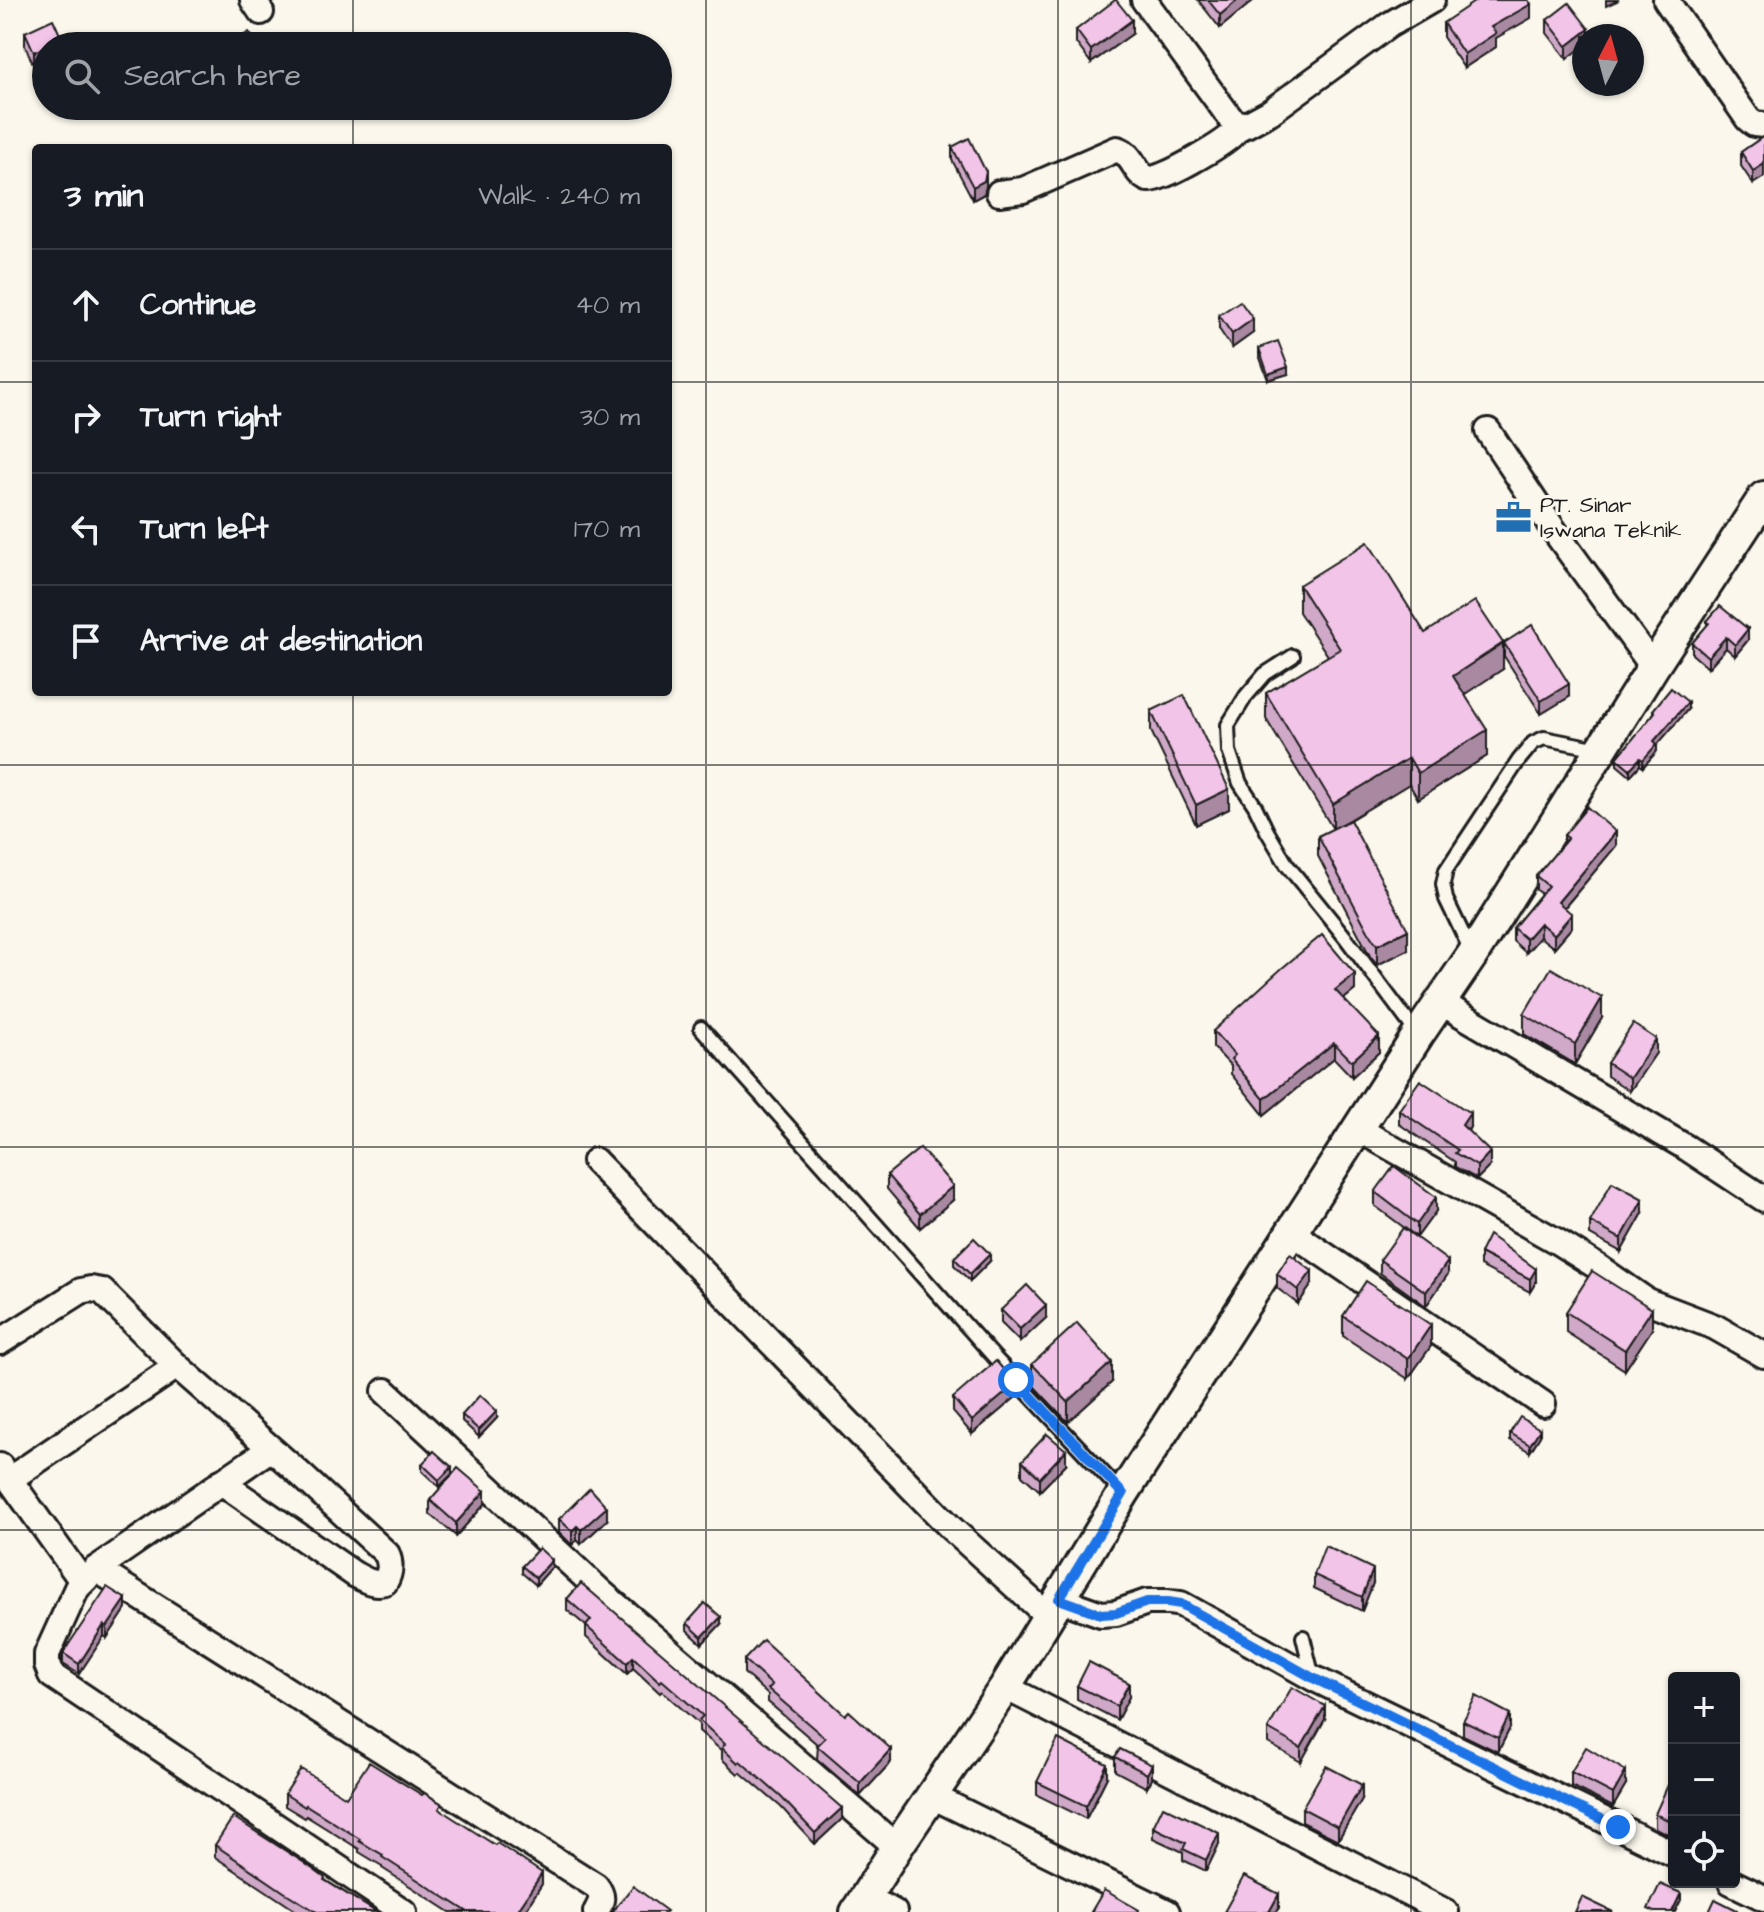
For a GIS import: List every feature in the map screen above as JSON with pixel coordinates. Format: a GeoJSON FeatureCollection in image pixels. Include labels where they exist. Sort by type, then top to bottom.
{"type":"FeatureCollection","features":[{"type":"Feature","properties":{"kind":"street"},"geometry":{"type":"LineString","coordinates":[[1144,0],[1231,119],[1242,125],[1270,112],[1389,25],[1432,0]]}},
{"type":"Feature","properties":{"kind":"street"},"geometry":{"type":"LineString","coordinates":[[1666,0],[1748,119],[1754,124],[1764,125]]}},
{"type":"Feature","properties":{"kind":"street"},"geometry":{"type":"LineString","coordinates":[[999,193],[1023,190],[1117,149],[1128,154],[1143,176],[1155,180],[1206,152],[1234,134],[1242,125]]}},
{"type":"Feature","properties":{"kind":"street"},"geometry":{"type":"LineString","coordinates":[[1488,431],[1553,529],[1653,667]]}},
{"type":"Feature","properties":{"kind":"street"},"geometry":{"type":"LineString","coordinates":[[894,1912],[861,1904],[1005,1687],[1123,1494],[1764,497]]}},
{"type":"Feature","properties":{"kind":"street"},"geometry":{"type":"LineString","coordinates":[[1440,1002],[1687,1148],[1764,1199]]}},
{"type":"Feature","properties":{"kind":"street"},"geometry":{"type":"LineString","coordinates":[[1358,1129],[1558,1242],[1647,1301],[1715,1327],[1764,1355]]}},
{"type":"Feature","properties":{"kind":"street"},"geometry":{"type":"LineString","coordinates":[[595,1161],[952,1529],[1054,1608],[1101,1614],[1116,1613],[1147,1602],[1181,1604],[1313,1678],[1668,1851]]}},
{"type":"Feature","properties":{"kind":"street"},"geometry":{"type":"LineString","coordinates":[[1291,1232],[1543,1404]]}},
{"type":"Feature","properties":{"kind":"street"},"geometry":{"type":"LineString","coordinates":[[0,1342],[81,1291],[102,1291],[177,1366],[387,1554],[390,1562],[385,1582],[370,1582],[354,1574],[221,1482]]}},
{"type":"Feature","properties":{"kind":"street"},"geometry":{"type":"LineString","coordinates":[[177,1366],[5,1472],[89,1575],[596,1886],[602,1893],[602,1902],[596,1912]]}},
{"type":"Feature","properties":{"kind":"street"},"geometry":{"type":"LineString","coordinates":[[385,1391],[601,1592],[897,1847]]}},
{"type":"Feature","properties":{"kind":"street"},"geometry":{"type":"LineString","coordinates":[[270,1449],[89,1575],[77,1588],[47,1654],[47,1665],[51,1675],[404,1912]]}},
{"type":"Feature","properties":{"kind":"street"},"geometry":{"type":"LineString","coordinates":[[1005,1687],[1446,1912]]}},
{"type":"Feature","properties":{"kind":"street"},"geometry":{"type":"LineString","coordinates":[[932,1796],[1167,1912]]}},
{"type":"Feature","properties":{"kind":"street"},"geometry":{"type":"LineString","coordinates":[[1740,1886],[1764,1898]]}},
{"type":"Feature","properties":{"kind":"lane"},"geometry":{"type":"LineString","coordinates":[[1293,656],[1265,674],[1246,696],[1228,725],[1229,751],[1240,783],[1287,865],[1418,1035]]}},
{"type":"Feature","properties":{"kind":"lane"},"geometry":{"type":"LineString","coordinates":[[1473,954],[1446,899],[1443,884],[1446,870],[1533,743],[1544,738],[1602,749]]}},
{"type":"Feature","properties":{"kind":"lane"},"geometry":{"type":"LineString","coordinates":[[701,1028],[995,1358],[1123,1494]]}},
{"type":"Feature","properties":{"kind":"lane"},"geometry":{"type":"LineString","coordinates":[[1303,1637],[1313,1678]]}},
{"type":"Feature","properties":{"kind":"building"},"geometry":{"type":"Polygon","coordinates":[[[1116,0],[1132,20],[1091,50],[1076,30],[1116,0]]]}},
{"type":"Feature","properties":{"kind":"building"},"geometry":{"type":"Polygon","coordinates":[[[1208,0],[1238,0],[1220,15],[1208,0]]]}},
{"type":"Feature","properties":{"kind":"building"},"geometry":{"type":"Polygon","coordinates":[[[1477,0],[1528,0],[1531,4],[1491,27],[1496,33],[1464,54],[1443,23],[1477,0]]]}},
{"type":"Feature","properties":{"kind":"building"},"geometry":{"type":"Polygon","coordinates":[[[1569,3],[1585,24],[1572,24],[1572,42],[1567,46],[1547,20],[1569,3]]]}},
{"type":"Feature","properties":{"kind":"building"},"geometry":{"type":"Polygon","coordinates":[[[53,19],[59,32],[32,32],[32,48],[25,32],[53,19]]]}},
{"type":"Feature","properties":{"kind":"building"},"geometry":{"type":"Polygon","coordinates":[[[1764,136],[1764,164],[1753,171],[1741,152],[1764,136]]]}},
{"type":"Feature","properties":{"kind":"building"},"geometry":{"type":"Polygon","coordinates":[[[969,138],[986,172],[984,181],[973,187],[952,147],[969,138]]]}},
{"type":"Feature","properties":{"kind":"building"},"geometry":{"type":"Polygon","coordinates":[[[1240,301],[1253,319],[1232,334],[1219,315],[1240,301]]]}},
{"type":"Feature","properties":{"kind":"building"},"geometry":{"type":"Polygon","coordinates":[[[1278,341],[1288,367],[1268,374],[1259,348],[1278,341]]]}},
{"type":"Feature","properties":{"kind":"building"},"geometry":{"type":"Polygon","coordinates":[[[1368,542],[1425,633],[1475,601],[1503,643],[1453,676],[1487,730],[1418,773],[1409,758],[1333,804],[1266,693],[1340,649],[1299,585],[1368,542]]]}},
{"type":"Feature","properties":{"kind":"building"},"geometry":{"type":"Polygon","coordinates":[[[1720,606],[1748,629],[1735,645],[1726,637],[1708,657],[1692,643],[1720,606]]]}},
{"type":"Feature","properties":{"kind":"building"},"geometry":{"type":"Polygon","coordinates":[[[1532,625],[1569,684],[1541,701],[1504,643],[1532,625]]]}},
{"type":"Feature","properties":{"kind":"building"},"geometry":{"type":"Polygon","coordinates":[[[1671,688],[1688,702],[1654,741],[1657,744],[1630,769],[1617,758],[1671,688]]]}},
{"type":"Feature","properties":{"kind":"building"},"geometry":{"type":"Polygon","coordinates":[[[1184,695],[1229,789],[1196,805],[1151,711],[1184,695]]]}},
{"type":"Feature","properties":{"kind":"building"},"geometry":{"type":"Polygon","coordinates":[[[1587,807],[1616,832],[1558,902],[1572,914],[1554,935],[1540,923],[1526,939],[1513,928],[1548,886],[1536,876],[1568,838],[1564,835],[1587,807]]]}},
{"type":"Feature","properties":{"kind":"building"},"geometry":{"type":"Polygon","coordinates":[[[1350,820],[1408,930],[1377,945],[1318,836],[1350,820]]]}},
{"type":"Feature","properties":{"kind":"building"},"geometry":{"type":"Polygon","coordinates":[[[1322,935],[1355,974],[1335,990],[1379,1036],[1352,1061],[1334,1043],[1264,1099],[1231,1059],[1235,1055],[1213,1031],[1322,935]]]}},
{"type":"Feature","properties":{"kind":"building"},"geometry":{"type":"Polygon","coordinates":[[[1551,968],[1602,998],[1575,1044],[1524,1014],[1551,968]]]}},
{"type":"Feature","properties":{"kind":"building"},"geometry":{"type":"Polygon","coordinates":[[[1633,1024],[1656,1039],[1630,1078],[1607,1063],[1633,1024]]]}},
{"type":"Feature","properties":{"kind":"building"},"geometry":{"type":"Polygon","coordinates":[[[1420,1080],[1470,1113],[1462,1125],[1490,1152],[1477,1166],[1399,1110],[1420,1080]]]}},
{"type":"Feature","properties":{"kind":"building"},"geometry":{"type":"Polygon","coordinates":[[[920,1148],[953,1186],[920,1214],[887,1175],[920,1148]]]}},
{"type":"Feature","properties":{"kind":"building"},"geometry":{"type":"Polygon","coordinates":[[[1394,1166],[1436,1197],[1417,1224],[1375,1192],[1394,1166]]]}},
{"type":"Feature","properties":{"kind":"building"},"geometry":{"type":"Polygon","coordinates":[[[1612,1182],[1643,1199],[1621,1239],[1590,1222],[1612,1182]]]}},
{"type":"Feature","properties":{"kind":"building"},"geometry":{"type":"Polygon","coordinates":[[[1403,1228],[1448,1261],[1426,1292],[1380,1260],[1403,1228]]]}},
{"type":"Feature","properties":{"kind":"building"},"geometry":{"type":"Polygon","coordinates":[[[1489,1235],[1536,1269],[1530,1279],[1480,1253],[1489,1235]]]}},
{"type":"Feature","properties":{"kind":"building"},"geometry":{"type":"Polygon","coordinates":[[[974,1238],[990,1254],[970,1274],[954,1258],[974,1238]]]}},
{"type":"Feature","properties":{"kind":"building"},"geometry":{"type":"Polygon","coordinates":[[[1290,1254],[1312,1271],[1298,1290],[1277,1274],[1290,1254]]]}},
{"type":"Feature","properties":{"kind":"building"},"geometry":{"type":"Polygon","coordinates":[[[1592,1271],[1652,1309],[1625,1350],[1566,1312],[1592,1271]]]}},
{"type":"Feature","properties":{"kind":"building"},"geometry":{"type":"Polygon","coordinates":[[[1366,1281],[1431,1325],[1408,1359],[1343,1316],[1366,1281]]]}},
{"type":"Feature","properties":{"kind":"building"},"geometry":{"type":"Polygon","coordinates":[[[1027,1285],[1046,1305],[1020,1329],[1001,1310],[1027,1285]]]}},
{"type":"Feature","properties":{"kind":"building"},"geometry":{"type":"Polygon","coordinates":[[[1077,1323],[1112,1362],[1068,1402],[1032,1364],[1077,1323]]]}},
{"type":"Feature","properties":{"kind":"building"},"geometry":{"type":"Polygon","coordinates":[[[996,1361],[1016,1384],[972,1421],[953,1398],[996,1361]]]}},
{"type":"Feature","properties":{"kind":"building"},"geometry":{"type":"Polygon","coordinates":[[[480,1395],[497,1411],[479,1430],[462,1415],[480,1395]]]}},
{"type":"Feature","properties":{"kind":"building"},"geometry":{"type":"Polygon","coordinates":[[[1520,1417],[1540,1429],[1530,1445],[1510,1433],[1520,1417]]]}},
{"type":"Feature","properties":{"kind":"building"},"geometry":{"type":"Polygon","coordinates":[[[1047,1434],[1066,1450],[1040,1478],[1022,1461],[1047,1434]]]}},
{"type":"Feature","properties":{"kind":"building"},"geometry":{"type":"Polygon","coordinates":[[[434,1451],[452,1467],[439,1480],[422,1464],[434,1451]]]}},
{"type":"Feature","properties":{"kind":"building"},"geometry":{"type":"Polygon","coordinates":[[[458,1468],[485,1491],[456,1523],[430,1500],[458,1468]]]}},
{"type":"Feature","properties":{"kind":"building"},"geometry":{"type":"Polygon","coordinates":[[[590,1488],[607,1507],[581,1530],[577,1526],[572,1531],[559,1519],[590,1488]]]}},
{"type":"Feature","properties":{"kind":"building"},"geometry":{"type":"Polygon","coordinates":[[[1325,1546],[1373,1569],[1362,1597],[1314,1575],[1325,1546]]]}},
{"type":"Feature","properties":{"kind":"building"},"geometry":{"type":"Polygon","coordinates":[[[539,1548],[552,1560],[536,1578],[522,1566],[539,1548]]]}},
{"type":"Feature","properties":{"kind":"building"},"geometry":{"type":"Polygon","coordinates":[[[581,1583],[842,1808],[815,1833],[781,1797],[722,1748],[725,1744],[699,1720],[703,1716],[633,1657],[627,1663],[586,1626],[591,1620],[567,1599],[581,1583]]]}},
{"type":"Feature","properties":{"kind":"building"},"geometry":{"type":"Polygon","coordinates":[[[107,1587],[126,1599],[107,1627],[104,1625],[79,1664],[63,1653],[107,1587]]]}},
{"type":"Feature","properties":{"kind":"building"},"geometry":{"type":"Polygon","coordinates":[[[705,1603],[721,1617],[702,1637],[687,1623],[705,1603]]]}},
{"type":"Feature","properties":{"kind":"building"},"geometry":{"type":"Polygon","coordinates":[[[763,1640],[845,1715],[849,1711],[891,1749],[860,1783],[817,1746],[825,1738],[768,1689],[772,1685],[744,1660],[763,1640]]]}},
{"type":"Feature","properties":{"kind":"building"},"geometry":{"type":"Polygon","coordinates":[[[1089,1662],[1129,1683],[1117,1706],[1077,1686],[1089,1662]]]}},
{"type":"Feature","properties":{"kind":"building"},"geometry":{"type":"Polygon","coordinates":[[[1292,1687],[1325,1706],[1301,1748],[1268,1729],[1292,1687]]]}},
{"type":"Feature","properties":{"kind":"building"},"geometry":{"type":"Polygon","coordinates":[[[1476,1696],[1510,1714],[1498,1738],[1463,1721],[1476,1696]]]}},
{"type":"Feature","properties":{"kind":"building"},"geometry":{"type":"Polygon","coordinates":[[[1058,1739],[1107,1764],[1086,1806],[1037,1782],[1058,1739]]]}},
{"type":"Feature","properties":{"kind":"building"},"geometry":{"type":"Polygon","coordinates":[[[1586,1747],[1626,1771],[1613,1794],[1571,1772],[1586,1747]]]}},
{"type":"Feature","properties":{"kind":"building"},"geometry":{"type":"Polygon","coordinates":[[[1120,1749],[1152,1765],[1147,1774],[1115,1757],[1120,1749]]]}},
{"type":"Feature","properties":{"kind":"building"},"geometry":{"type":"Polygon","coordinates":[[[369,1762],[442,1804],[439,1809],[542,1873],[519,1908],[524,1912],[468,1912],[382,1857],[360,1839],[285,1794],[301,1769],[346,1797],[369,1762]]]}},
{"type":"Feature","properties":{"kind":"building"},"geometry":{"type":"Polygon","coordinates":[[[1326,1766],[1362,1785],[1338,1827],[1302,1808],[1326,1766]]]}},
{"type":"Feature","properties":{"kind":"building"},"geometry":{"type":"Polygon","coordinates":[[[1668,1785],[1668,1820],[1655,1814],[1668,1785]]]}},
{"type":"Feature","properties":{"kind":"building"},"geometry":{"type":"Polygon","coordinates":[[[1163,1806],[1219,1833],[1206,1860],[1183,1849],[1186,1843],[1153,1827],[1163,1806]]]}},
{"type":"Feature","properties":{"kind":"building"},"geometry":{"type":"Polygon","coordinates":[[[233,1817],[376,1912],[317,1912],[284,1892],[215,1845],[233,1817]]]}},
{"type":"Feature","properties":{"kind":"building"},"geometry":{"type":"Polygon","coordinates":[[[1244,1876],[1279,1894],[1269,1912],[1224,1912],[1244,1876]]]}},
{"type":"Feature","properties":{"kind":"building"},"geometry":{"type":"Polygon","coordinates":[[[1660,1884],[1681,1893],[1672,1912],[1648,1909],[1660,1884]]]}},
{"type":"Feature","properties":{"kind":"building"},"geometry":{"type":"Polygon","coordinates":[[[633,1886],[667,1911],[612,1912],[633,1886]]]}},
{"type":"Feature","properties":{"kind":"building"},"geometry":{"type":"Polygon","coordinates":[[[1104,1890],[1139,1910],[1138,1912],[1091,1912],[1104,1890]]]}},
{"type":"Feature","properties":{"kind":"building"},"geometry":{"type":"Polygon","coordinates":[[[1582,1897],[1613,1912],[1575,1912],[1582,1897]]]}},
{"type":"Feature","properties":{"kind":"building"},"geometry":{"type":"Polygon","coordinates":[[[1715,1899],[1737,1910],[1736,1912],[1709,1912],[1715,1899]]]}},
{"type":"Feature","properties":{"kind":"place","name":"PT. Sinar Iswana Teknik"},"geometry":{"type":"Point","coordinates":[1514,517]}},
{"type":"Feature","properties":{"kind":"route"},"geometry":{"type":"LineString","coordinates":[[1016,1380],[1123,1494],[1059,1599],[1101,1614],[1116,1613],[1147,1602],[1181,1604],[1313,1678],[1618,1827]]}}]}
